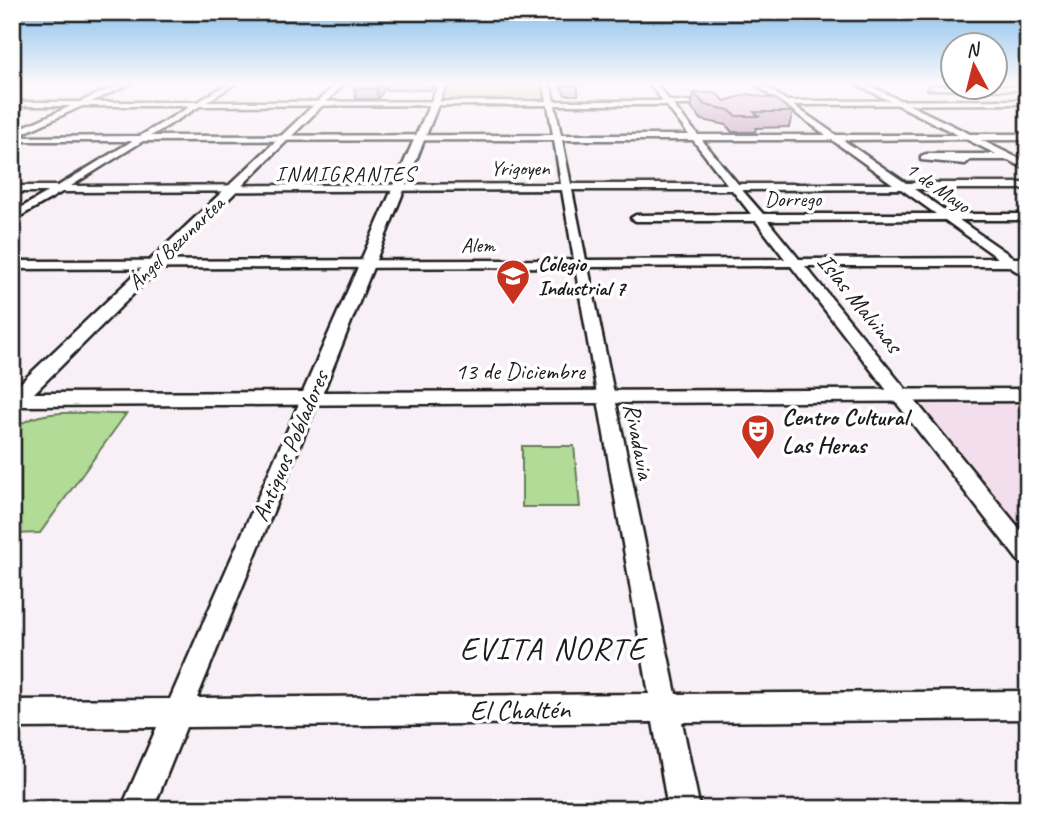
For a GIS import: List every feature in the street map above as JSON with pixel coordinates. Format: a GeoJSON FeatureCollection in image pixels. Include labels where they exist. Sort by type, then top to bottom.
{"type":"FeatureCollection","features":[{"type":"Feature","properties":{"kind":"street"},"geometry":{"type":"LineString","coordinates":[[12,137],[44,121]]}},
{"type":"Feature","properties":{"kind":"street"},"geometry":{"type":"LineString","coordinates":[[12,218],[170,121]]}},
{"type":"Feature","properties":{"kind":"street","name":"Ángel Bezunartea"},"geometry":{"type":"LineString","coordinates":[[13,401],[301,121]]}},
{"type":"Feature","properties":{"kind":"street","name":"Antiguos Pobladores"},"geometry":{"type":"LineString","coordinates":[[137,809],[427,121]]}},
{"type":"Feature","properties":{"kind":"street","name":"Rivadavia"},"geometry":{"type":"LineString","coordinates":[[554,121],[684,809]]}},
{"type":"Feature","properties":{"kind":"street","name":"Islas Malvinas"},"geometry":{"type":"LineString","coordinates":[[683,121],[1028,555]]}},
{"type":"Feature","properties":{"kind":"street","name":"1 de Mayo"},"geometry":{"type":"LineString","coordinates":[[812,121],[1028,274]]}},
{"type":"Feature","properties":{"kind":"street"},"geometry":{"type":"LineString","coordinates":[[940,121],[1028,165]]}},
{"type":"Feature","properties":{"kind":"street"},"geometry":{"type":"LineString","coordinates":[[12,137],[1028,137]]}},
{"type":"Feature","properties":{"kind":"street"},"geometry":{"type":"LineString","coordinates":[[971,137],[1028,165]]}},
{"type":"Feature","properties":{"kind":"street"},"geometry":{"type":"LineString","coordinates":[[966,157],[1007,157]]}},
{"type":"Feature","properties":{"kind":"street","name":"Yrigoyen"},"geometry":{"type":"LineString","coordinates":[[12,189],[1028,186]]}},
{"type":"Feature","properties":{"kind":"street","name":"Dorrego"},"geometry":{"type":"LineString","coordinates":[[636,218],[1028,219]]}},
{"type":"Feature","properties":{"kind":"street","name":"Alem"},"geometry":{"type":"LineString","coordinates":[[12,265],[1028,262]]}},
{"type":"Feature","properties":{"kind":"street","name":"13 de Diciembre"},"geometry":{"type":"LineString","coordinates":[[13,401],[1028,395]]}},
{"type":"Feature","properties":{"kind":"street","name":"El Chaltén"},"geometry":{"type":"LineString","coordinates":[[12,714],[1028,705]]}},
{"type":"Feature","properties":{"kind":"shaded area"},"geometry":{"type":"Polygon","coordinates":[[[1028,395],[1028,555],[901,396],[1028,395]]]}},
{"type":"Feature","properties":{"kind":"green space"},"geometry":{"type":"Polygon","coordinates":[[[50,414],[126,414],[40,533],[12,534],[12,431],[36,417],[50,414]]]}},
{"type":"Feature","properties":{"kind":"green space"},"geometry":{"type":"Polygon","coordinates":[[[522,446],[574,446],[580,507],[522,507],[522,446]]]}},
{"type":"Feature","properties":{"kind":"place","name":"Colegio Industrial 7"},"geometry":{"type":"Point","coordinates":[513,306]}},
{"type":"Feature","properties":{"kind":"place","name":"Centro Cultural Las Heras"},"geometry":{"type":"Point","coordinates":[758,461]}},
{"type":"Feature","properties":{"kind":"district","name":"INMIGRANTES"},"geometry":{"type":"Point","coordinates":[346,174]}},
{"type":"Feature","properties":{"kind":"district","name":"EVITA NORTE"},"geometry":{"type":"Point","coordinates":[553,648]}}]}
